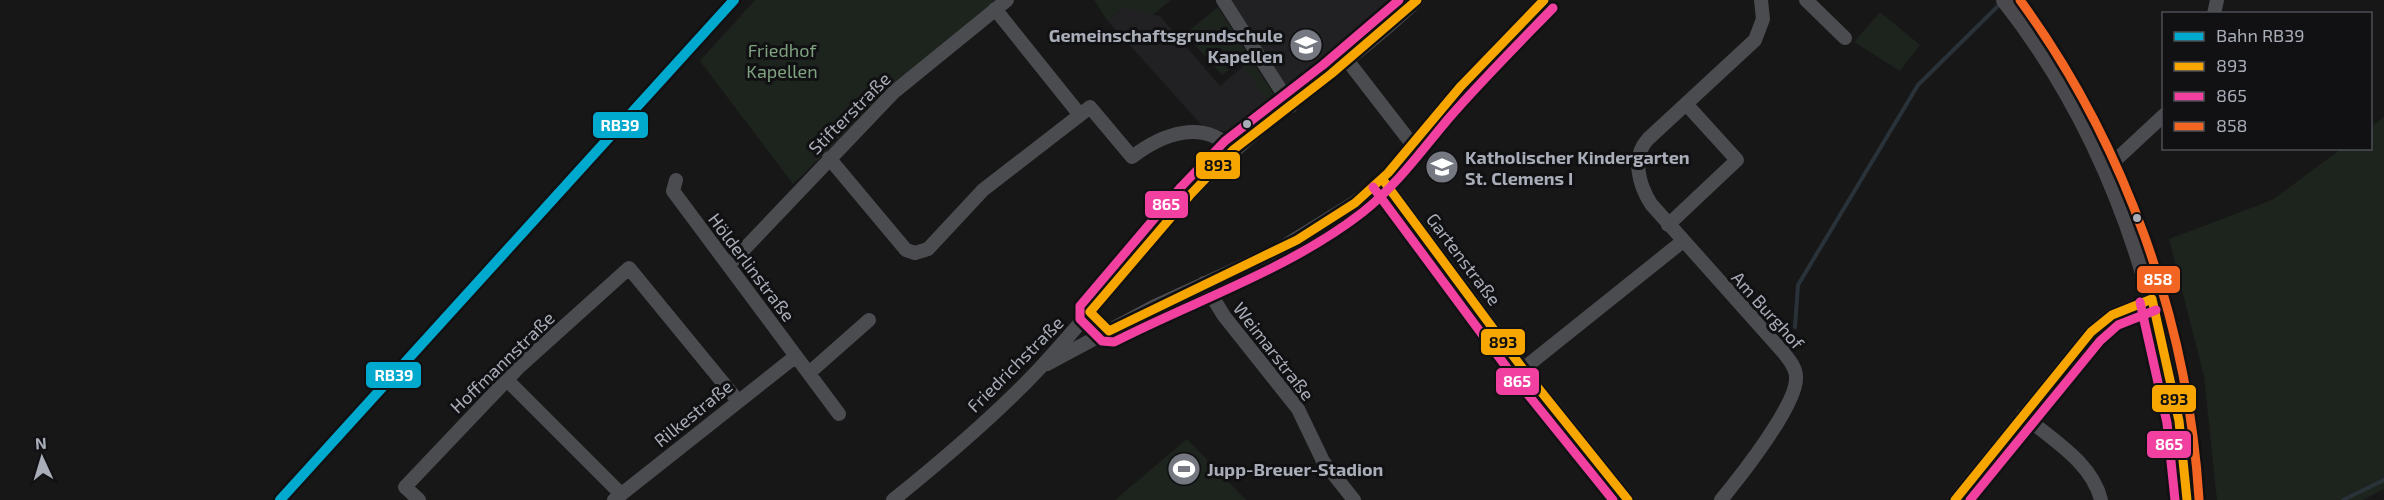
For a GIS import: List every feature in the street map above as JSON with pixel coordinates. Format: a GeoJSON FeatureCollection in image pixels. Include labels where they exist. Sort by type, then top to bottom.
{"type":"FeatureCollection","features":[{"type":"Feature","properties":{"kind":"main road"},"geometry":{"type":"LineString","coordinates":[[2005,0],[2060,83],[2106,169],[2127,219],[2152,300],[2179,421],[2187,500]]}},
{"type":"Feature","properties":{"kind":"street","name":"Stifterstraße"},"geometry":{"type":"LineString","coordinates":[[729,265],[829,158],[905,82],[1007,0]]}},
{"type":"Feature","properties":{"kind":"street"},"geometry":{"type":"LineString","coordinates":[[1223,0],[1291,106]]}},
{"type":"Feature","properties":{"kind":"street","name":"Friedrichstraße"},"geometry":{"type":"LineString","coordinates":[[893,500],[953,451],[1040,368],[1190,195],[1233,150],[1291,106],[1417,0]]}},
{"type":"Feature","properties":{"kind":"street"},"geometry":{"type":"LineString","coordinates":[[1040,368],[1204,283],[1263,257],[1321,225],[1383,180],[1466,82],[1544,0]]}},
{"type":"Feature","properties":{"kind":"street","name":"Am Burghof"},"geometry":{"type":"LineString","coordinates":[[1721,500],[1764,444],[1791,395],[1796,374],[1787,357],[1668,225],[1643,191],[1639,154],[1648,139],[1755,40],[1763,19],[1761,0]]}},
{"type":"Feature","properties":{"kind":"street"},"geometry":{"type":"LineString","coordinates":[[1806,0],[1845,38]]}},
{"type":"Feature","properties":{"kind":"street"},"geometry":{"type":"LineString","coordinates":[[995,9],[1080,115]]}},
{"type":"Feature","properties":{"kind":"street"},"geometry":{"type":"LineString","coordinates":[[1347,60],[1412,144]]}},
{"type":"Feature","properties":{"kind":"street"},"geometry":{"type":"LineString","coordinates":[[1668,225],[1737,159],[1687,105]]}},
{"type":"Feature","properties":{"kind":"street"},"geometry":{"type":"LineString","coordinates":[[829,158],[906,250],[919,253],[928,249],[968,204],[1000,176],[1090,107],[1132,157],[1158,138],[1181,133],[1215,136],[1233,150]]}},
{"type":"Feature","properties":{"kind":"street"},"geometry":{"type":"LineString","coordinates":[[2106,169],[2130,150],[2162,116]]}},
{"type":"Feature","properties":{"kind":"street","name":"Hölderlinstraße"},"geometry":{"type":"LineString","coordinates":[[676,180],[673,191],[839,414]]}},
{"type":"Feature","properties":{"kind":"street","name":"Gartenstraße"},"geometry":{"type":"LineString","coordinates":[[1383,180],[1523,369],[1628,500]]}},
{"type":"Feature","properties":{"kind":"street"},"geometry":{"type":"LineString","coordinates":[[1523,369],[1683,242]]}},
{"type":"Feature","properties":{"kind":"street","name":"Hoffmannstraße"},"geometry":{"type":"LineString","coordinates":[[419,500],[405,488],[506,379],[629,268],[738,401]]}},
{"type":"Feature","properties":{"kind":"street","name":"Weimarstraße"},"geometry":{"type":"LineString","coordinates":[[1204,283],[1224,316],[1298,409],[1323,461],[1354,500]]}},
{"type":"Feature","properties":{"kind":"street"},"geometry":{"type":"LineString","coordinates":[[1955,500],[2091,332],[2112,315],[2152,300]]}},
{"type":"Feature","properties":{"kind":"street"},"geometry":{"type":"LineString","coordinates":[[1090,312],[1109,331]]}},
{"type":"Feature","properties":{"kind":"street"},"geometry":{"type":"LineString","coordinates":[[809,373],[869,320]]}},
{"type":"Feature","properties":{"kind":"street","name":"Rilkestraße"},"geometry":{"type":"LineString","coordinates":[[617,497],[796,356]]}},
{"type":"Feature","properties":{"kind":"street"},"geometry":{"type":"LineString","coordinates":[[506,379],[617,497]]}},
{"type":"Feature","properties":{"kind":"street"},"geometry":{"type":"LineString","coordinates":[[2023,416],[2085,468],[2095,483],[2101,500]]}},
{"type":"Feature","properties":{"kind":"shaded area","name":"Gemeinschaftsgrundschule Kapellen"},"geometry":{"type":"Polygon","coordinates":[[[1230,0],[1398,0],[1401,2],[1394,8],[1397,11],[1289,95],[1230,0]]]}},
{"type":"Feature","properties":{"kind":"shaded area"},"geometry":{"type":"Polygon","coordinates":[[[1124,7],[1160,16],[1220,86],[1251,60],[1277,101],[1238,132],[1206,130],[1107,20],[1124,7]]]}},
{"type":"Feature","properties":{"kind":"green space","name":"Friedhof Kapellen"},"geometry":{"type":"Polygon","coordinates":[[[755,0],[999,0],[916,66],[793,184],[700,61],[755,0]]]}},
{"type":"Feature","properties":{"kind":"green space"},"geometry":{"type":"Polygon","coordinates":[[[1094,0],[1171,0],[1153,15],[1124,7],[1107,20],[1094,0]]]}},
{"type":"Feature","properties":{"kind":"green space"},"geometry":{"type":"Polygon","coordinates":[[[1218,7],[1274,95],[1269,100],[1239,63],[1222,75],[1185,34],[1218,7]]]}},
{"type":"Feature","properties":{"kind":"green space"},"geometry":{"type":"Polygon","coordinates":[[[1880,12],[1920,45],[1900,71],[1854,42],[1880,12]]]}},
{"type":"Feature","properties":{"kind":"green space"},"geometry":{"type":"Polygon","coordinates":[[[2384,117],[2384,489],[2363,500],[2217,500],[2204,376],[2169,239],[2272,200],[2340,150],[2372,150],[2372,126],[2384,117]]]}},
{"type":"Feature","properties":{"kind":"green space","name":"Jupp-Breuer-Stadion"},"geometry":{"type":"Polygon","coordinates":[[[1187,439],[1246,500],[1115,500],[1187,439]]]}},
{"type":"Feature","properties":{"kind":"waterway"},"geometry":{"type":"LineString","coordinates":[[1795,327],[1798,285],[1918,85],[1998,6]]}},
{"type":"Feature","properties":{"kind":"waterway"},"geometry":{"type":"LineString","coordinates":[[2343,500],[2384,480]]}},
{"type":"Feature","properties":{"kind":"rail line","name":"RB39"},"geometry":{"type":"LineString","coordinates":[[280,500],[734,0]]}},
{"type":"Feature","properties":{"kind":"transit line","name":"865"},"geometry":{"type":"LineString","coordinates":[[1399,0],[1323,65],[1225,141],[1181,187],[1080,306],[1080,319],[1102,341],[1114,342],[1242,283],[1305,250],[1363,212],[1398,179],[1500,62],[1553,8]]}},
{"type":"Feature","properties":{"kind":"transit line","name":"893"},"geometry":{"type":"LineString","coordinates":[[1417,0],[1331,74],[1233,150],[1190,195],[1090,312],[1109,331],[1297,240],[1355,203],[1388,173],[1461,86],[1544,0]]}},
{"type":"Feature","properties":{"kind":"transit line","name":"858"},"geometry":{"type":"LineString","coordinates":[[2020,0],[2057,55],[2091,114],[2120,174],[2145,237],[2165,301],[2181,366],[2192,432],[2199,499]]}},
{"type":"Feature","properties":{"kind":"transit line","name":"893"},"geometry":{"type":"LineString","coordinates":[[1383,180],[1523,369],[1628,500]]}},
{"type":"Feature","properties":{"kind":"transit line","name":"865"},"geometry":{"type":"LineString","coordinates":[[1373,187],[1513,376],[1613,500]]}},
{"type":"Feature","properties":{"kind":"transit line","name":"893"},"geometry":{"type":"LineString","coordinates":[[2152,299],[2179,421],[2187,500]]}},
{"type":"Feature","properties":{"kind":"transit line","name":"893"},"geometry":{"type":"LineString","coordinates":[[1955,500],[2091,332],[2112,315],[2152,299]]}},
{"type":"Feature","properties":{"kind":"transit line","name":"865"},"geometry":{"type":"LineString","coordinates":[[2140,302],[2167,423],[2175,500]]}},
{"type":"Feature","properties":{"kind":"transit line","name":"865"},"geometry":{"type":"LineString","coordinates":[[1970,500],[2100,341],[2118,325],[2156,310]]}},
{"type":"Feature","properties":{"kind":"place","name":"Gemeinschaftsgrundschule Kapellen"},"geometry":{"type":"Point","coordinates":[1306,45]}},
{"type":"Feature","properties":{"kind":"place","name":"Katholischer Kindergarten St. Clemens I"},"geometry":{"type":"Point","coordinates":[1442,167]}},
{"type":"Feature","properties":{"kind":"place","name":"Jupp-Breuer-Stadion"},"geometry":{"type":"Point","coordinates":[1184,469]}}]}
